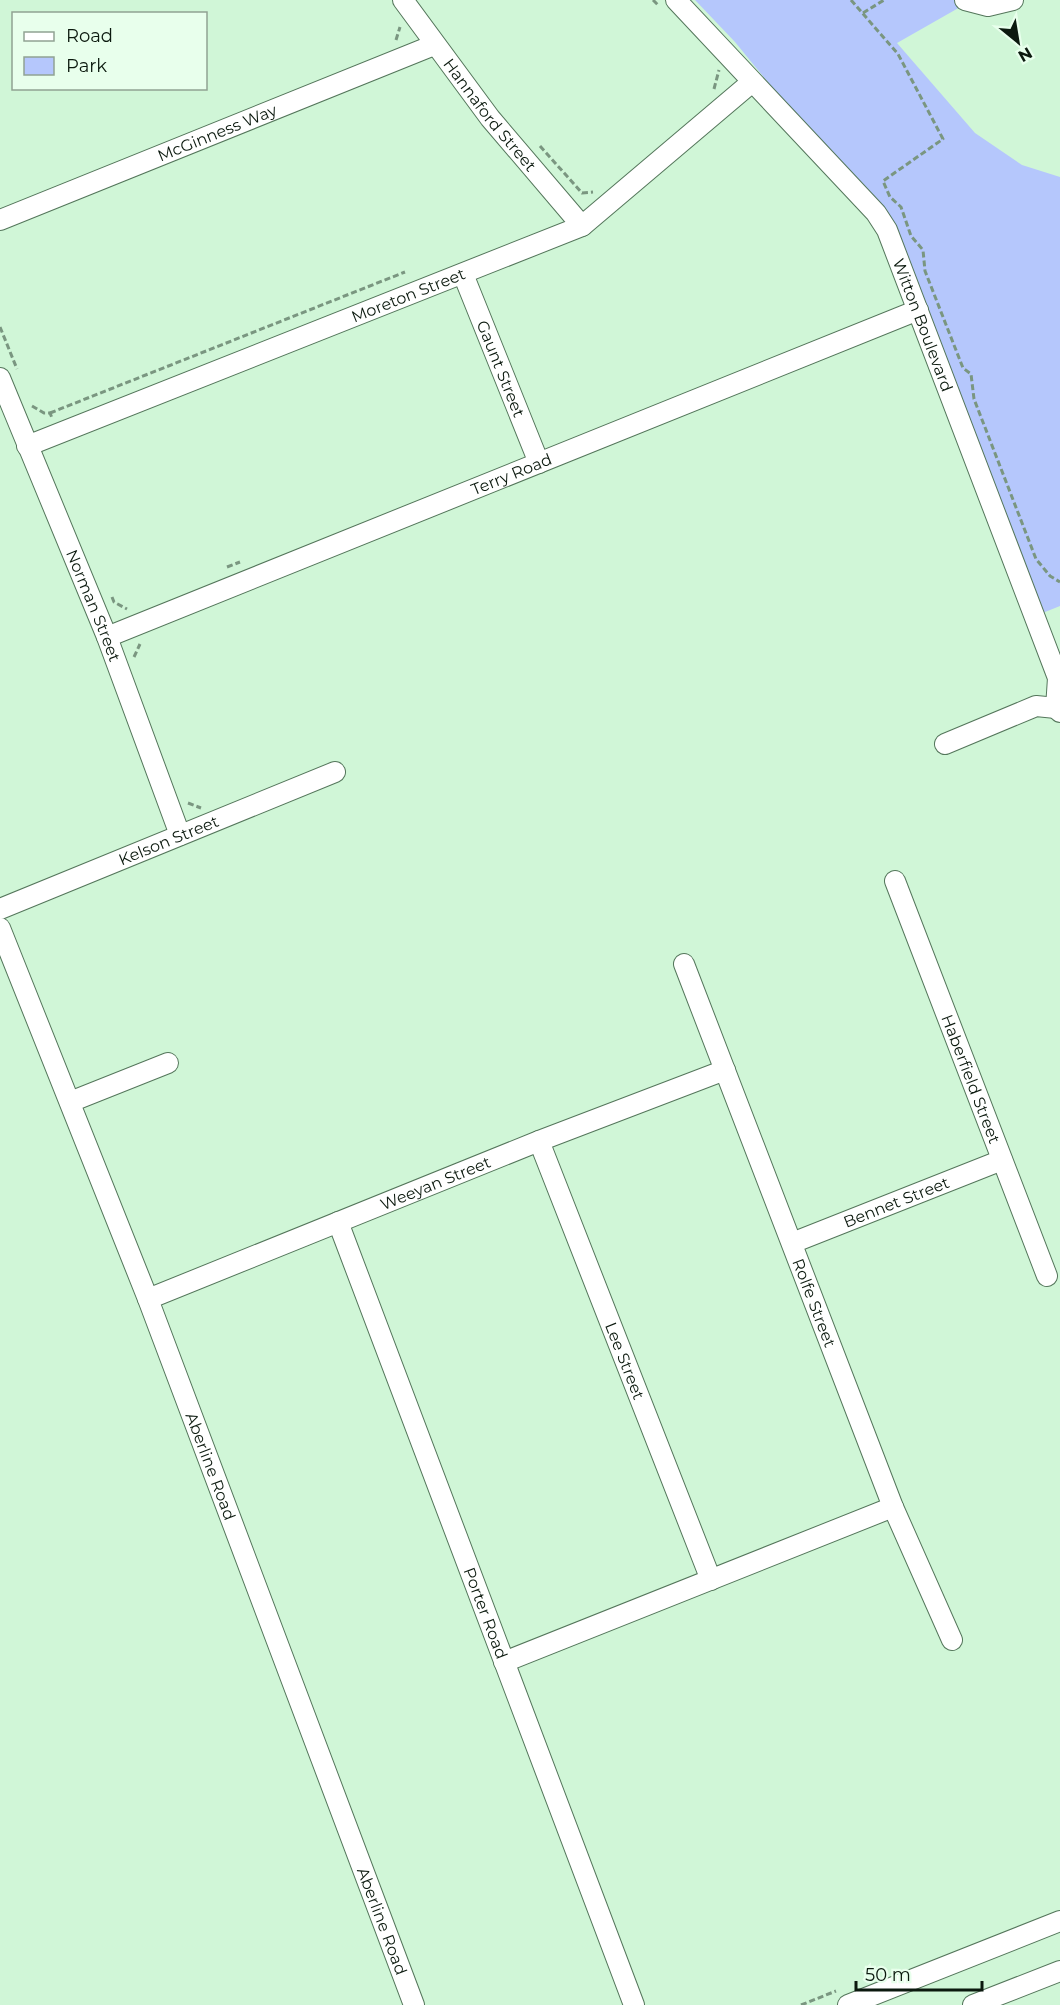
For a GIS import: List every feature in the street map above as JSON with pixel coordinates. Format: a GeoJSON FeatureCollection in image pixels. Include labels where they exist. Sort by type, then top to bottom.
{"type":"FeatureCollection","features":[{"type":"Feature","properties":{"kind":"street","name":"Hannaford Street"},"geometry":{"type":"LineString","coordinates":[[403,0],[490,118],[582,226]]}},
{"type":"Feature","properties":{"kind":"street"},"geometry":{"type":"LineString","coordinates":[[965,0],[988,6],[1013,0]]}},
{"type":"Feature","properties":{"kind":"street","name":"Witton Boulevard"},"geometry":{"type":"LineString","coordinates":[[668,4],[752,82],[876,213],[887,230],[1058,678],[1058,710]]}},
{"type":"Feature","properties":{"kind":"street","name":"McGinness Way"},"geometry":{"type":"LineString","coordinates":[[0,220],[434,45]]}},
{"type":"Feature","properties":{"kind":"street","name":"Moreton Street"},"geometry":{"type":"LineString","coordinates":[[27,446],[582,226],[752,82]]}},
{"type":"Feature","properties":{"kind":"street","name":"Gaunt Street"},"geometry":{"type":"LineString","coordinates":[[463,274],[539,463]]}},
{"type":"Feature","properties":{"kind":"street","name":"Terry Road"},"geometry":{"type":"LineString","coordinates":[[106,637],[918,310]]}},
{"type":"Feature","properties":{"kind":"street","name":"Norman Street"},"geometry":{"type":"LineString","coordinates":[[0,378],[106,637],[180,835]]}},
{"type":"Feature","properties":{"kind":"street"},"geometry":{"type":"LineString","coordinates":[[945,744],[1036,706],[1058,710]]}},
{"type":"Feature","properties":{"kind":"street","name":"Kelson Street"},"geometry":{"type":"LineString","coordinates":[[0,909],[334,772]]}},
{"type":"Feature","properties":{"kind":"street","name":"Haberfield Street"},"geometry":{"type":"LineString","coordinates":[[895,880],[1047,1276]]}},
{"type":"Feature","properties":{"kind":"street","name":"Aberline Road"},"geometry":{"type":"LineString","coordinates":[[0,928],[148,1299],[414,2005]]}},
{"type":"Feature","properties":{"kind":"street","name":"Rolfe Street"},"geometry":{"type":"LineString","coordinates":[[684,964],[893,1507],[952,1640]]}},
{"type":"Feature","properties":{"kind":"street"},"geometry":{"type":"LineString","coordinates":[[70,1102],[168,1063]]}},
{"type":"Feature","properties":{"kind":"street","name":"Weeyan Street"},"geometry":{"type":"LineString","coordinates":[[148,1299],[539,1141],[725,1070]]}},
{"type":"Feature","properties":{"kind":"street","name":"Lee Street"},"geometry":{"type":"LineString","coordinates":[[539,1141],[711,1580]]}},
{"type":"Feature","properties":{"kind":"street","name":"Bennet Street"},"geometry":{"type":"LineString","coordinates":[[792,1243],[1002,1160]]}},
{"type":"Feature","properties":{"kind":"street","name":"Porter Road"},"geometry":{"type":"LineString","coordinates":[[338,1222],[633,2005]]}},
{"type":"Feature","properties":{"kind":"street"},"geometry":{"type":"LineString","coordinates":[[504,1662],[893,1507]]}},
{"type":"Feature","properties":{"kind":"street"},"geometry":{"type":"LineString","coordinates":[[848,2005],[1060,1921]]}},
{"type":"Feature","properties":{"kind":"street"},"geometry":{"type":"LineString","coordinates":[[973,2005],[1060,1971]]}},
{"type":"Feature","properties":{"kind":"path"},"geometry":{"type":"LineString","coordinates":[[653,0],[668,4]]}},
{"type":"Feature","properties":{"kind":"path"},"geometry":{"type":"LineString","coordinates":[[851,0],[898,54],[943,140],[883,181],[884,188],[901,207],[911,236],[923,250],[925,271],[963,368],[971,374],[974,399],[1036,560],[1050,576],[1060,582]]}},
{"type":"Feature","properties":{"kind":"path"},"geometry":{"type":"LineString","coordinates":[[863,14],[884,0]]}},
{"type":"Feature","properties":{"kind":"path"},"geometry":{"type":"LineString","coordinates":[[389,45],[398,38],[399,27],[415,17]]}},
{"type":"Feature","properties":{"kind":"path"},"geometry":{"type":"LineString","coordinates":[[712,63],[719,71],[716,88],[709,93],[723,107]]}},
{"type":"Feature","properties":{"kind":"path"},"geometry":{"type":"LineString","coordinates":[[535,141],[582,193],[597,192]]}},
{"type":"Feature","properties":{"kind":"path"},"geometry":{"type":"LineString","coordinates":[[29,398],[33,408],[50,413],[405,272]]}},
{"type":"Feature","properties":{"kind":"path"},"geometry":{"type":"LineString","coordinates":[[0,327],[20,377]]}},
{"type":"Feature","properties":{"kind":"path"},"geometry":{"type":"LineString","coordinates":[[50,413],[59,433]]}},
{"type":"Feature","properties":{"kind":"path"},"geometry":{"type":"LineString","coordinates":[[219,570],[240,562]]}},
{"type":"Feature","properties":{"kind":"path"},"geometry":{"type":"LineString","coordinates":[[110,592],[114,602],[128,609]]}},
{"type":"Feature","properties":{"kind":"path"},"geometry":{"type":"LineString","coordinates":[[138,667],[134,656],[139,644],[150,640]]}},
{"type":"Feature","properties":{"kind":"path"},"geometry":{"type":"LineString","coordinates":[[184,798],[185,802],[201,808],[211,804]]}},
{"type":"Feature","properties":{"kind":"green space"},"geometry":{"type":"Polygon","coordinates":[[[695,0],[965,0],[969,2],[897,43],[975,133],[1022,165],[1060,177],[1060,606],[1035,616],[881,221],[735,42],[695,0]]]}}]}
